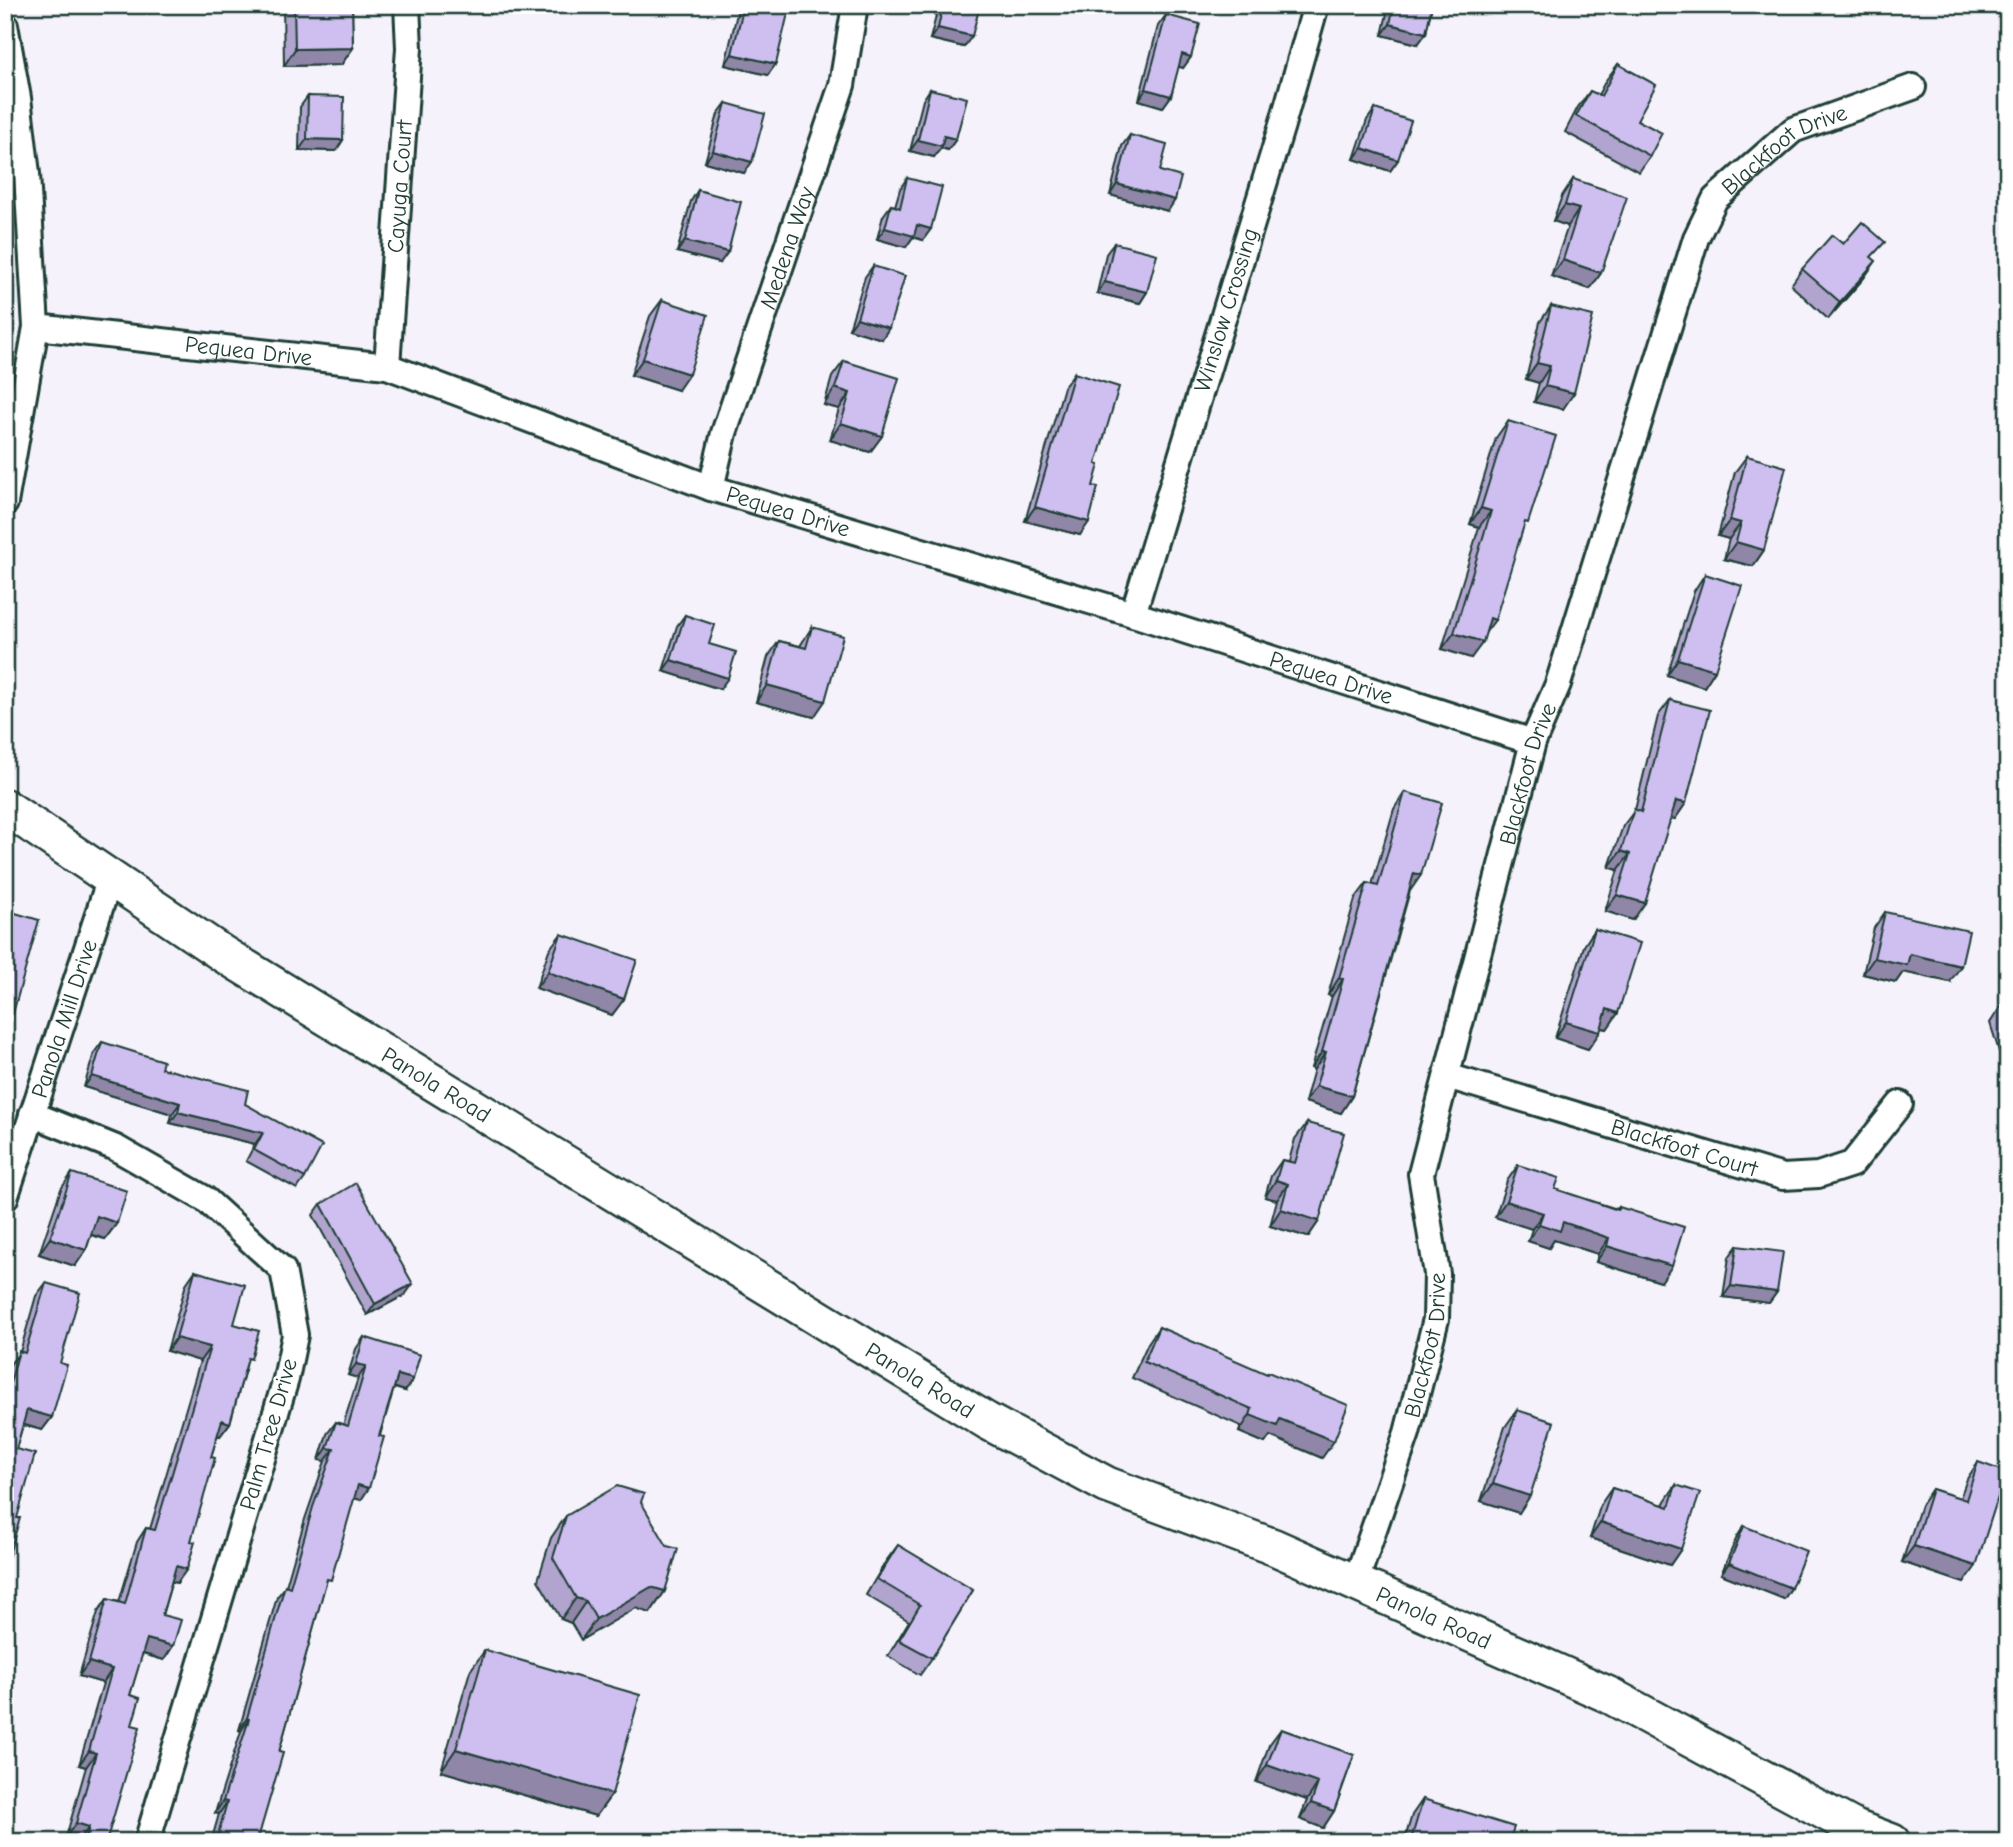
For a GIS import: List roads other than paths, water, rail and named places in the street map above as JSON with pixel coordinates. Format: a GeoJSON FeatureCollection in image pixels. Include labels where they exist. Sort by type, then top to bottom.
{"type":"FeatureCollection","features":[{"type":"Feature","properties":{"kind":"main road","name":"Panola Road"},"geometry":{"type":"LineString","coordinates":[[5,807],[223,954],[987,1421],[1107,1485],[1274,1547],[1609,1695],[1855,1828],[1892,1842]]}},
{"type":"Feature","properties":{"kind":"street","name":"Cayuga Court"},"geometry":{"type":"LineString","coordinates":[[387,366],[409,48],[407,5]]}},
{"type":"Feature","properties":{"kind":"street","name":"Medena Way"},"geometry":{"type":"LineString","coordinates":[[711,488],[724,433],[842,85],[855,5]]}},
{"type":"Feature","properties":{"kind":"street","name":"Winslow Crossing"},"geometry":{"type":"LineString","coordinates":[[1133,614],[1316,5]]}},
{"type":"Feature","properties":{"kind":"street"},"geometry":{"type":"LineString","coordinates":[[5,25],[12,99],[27,174],[36,327],[5,503]]}},
{"type":"Feature","properties":{"kind":"street","name":"Blackfoot Drive"},"geometry":{"type":"LineString","coordinates":[[1355,1584],[1407,1433],[1436,1319],[1437,1274],[1421,1174],[1533,742],[1558,684],[1696,238],[1714,199],[1793,130],[1913,87]]}},
{"type":"Feature","properties":{"kind":"street","name":"Pequea Drive"},"geometry":{"type":"LineString","coordinates":[[36,327],[387,366],[711,488],[1133,614],[1533,742]]}},
{"type":"Feature","properties":{"kind":"street","name":"Panola Mill Drive"},"geometry":{"type":"LineString","coordinates":[[5,1198],[110,878]]}},
{"type":"Feature","properties":{"kind":"street","name":"Blackfoot Court"},"geometry":{"type":"LineString","coordinates":[[1447,1076],[1783,1177],[1818,1175],[1852,1164],[1900,1104]]}},
{"type":"Feature","properties":{"kind":"street","name":"Palm Tree Drive"},"geometry":{"type":"LineString","coordinates":[[32,1114],[116,1148],[205,1199],[283,1270],[295,1335],[286,1379],[147,1842]]}}]}
